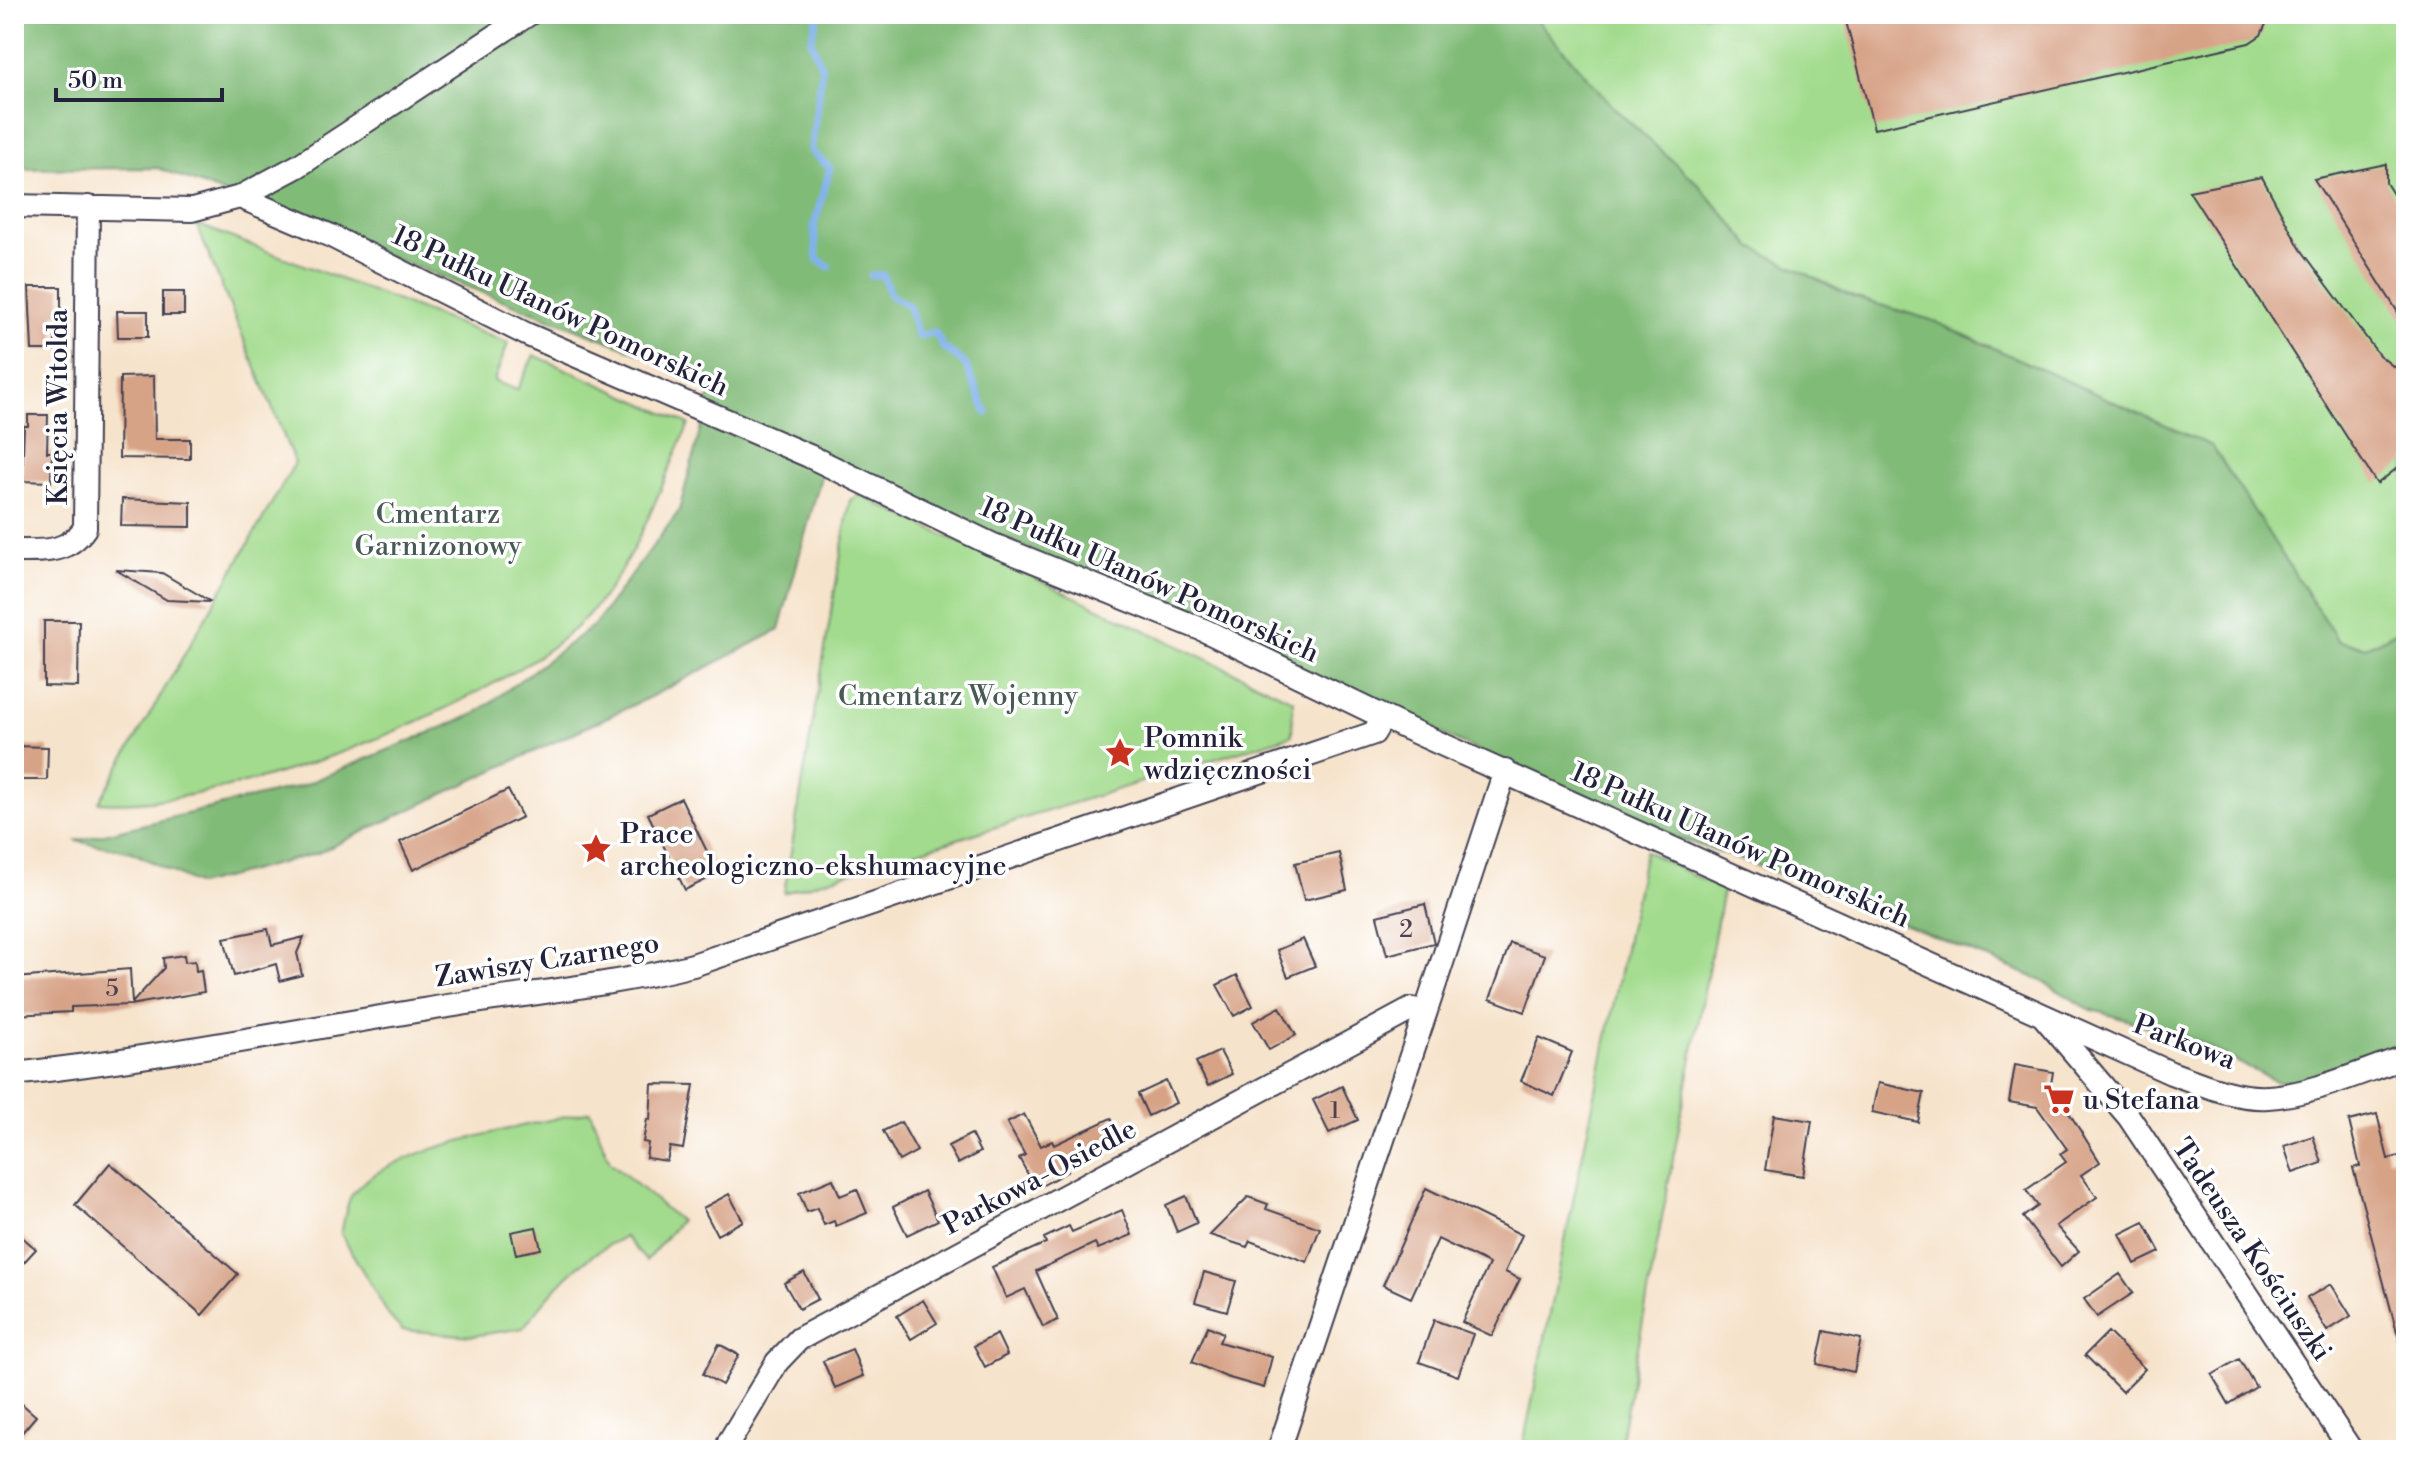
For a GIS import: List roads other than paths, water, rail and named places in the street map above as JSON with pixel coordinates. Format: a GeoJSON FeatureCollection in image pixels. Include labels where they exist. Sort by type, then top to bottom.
{"type":"FeatureCollection","features":[{"type":"Feature","properties":{"kind":"street"},"geometry":{"type":"LineString","coordinates":[[14,206],[192,210],[240,197],[298,166],[529,14]]}},
{"type":"Feature","properties":{"kind":"street","name":"18 Pułku Ułanów Pomorskich"},"geometry":{"type":"LineString","coordinates":[[240,197],[329,235],[526,334],[809,456],[991,544],[1206,631],[1383,717],[2038,1011]]}},
{"type":"Feature","properties":{"kind":"street","name":"Księcia Witolda"},"geometry":{"type":"LineString","coordinates":[[14,551],[64,548],[76,541],[85,528],[88,207]]}},
{"type":"Feature","properties":{"kind":"street","name":"Zawiszy Czarnego"},"geometry":{"type":"LineString","coordinates":[[14,1074],[79,1067],[450,1005],[628,982],[680,968],[1374,733],[1383,717]]}},
{"type":"Feature","properties":{"kind":"street"},"geometry":{"type":"LineString","coordinates":[[1279,1450],[1505,771]]}},
{"type":"Feature","properties":{"kind":"street","name":"Parkowa-Osiedle"},"geometry":{"type":"LineString","coordinates":[[729,1450],[729,1442],[777,1362],[799,1339],[1412,1009],[1426,1011]]}},
{"type":"Feature","properties":{"kind":"street","name":"Parkowa"},"geometry":{"type":"LineString","coordinates":[[2038,1011],[2171,1073],[2221,1091],[2267,1097],[2304,1090],[2406,1057]]}},
{"type":"Feature","properties":{"kind":"street","name":"Tadeusza Kościuszki"},"geometry":{"type":"LineString","coordinates":[[2038,1011],[2129,1117],[2351,1450]]}},
{"type":"Feature","properties":{"kind":"waterway"},"geometry":{"type":"LineString","coordinates":[[818,14],[811,40],[822,69],[811,151],[830,168],[814,226],[817,259],[829,267]]}},
{"type":"Feature","properties":{"kind":"waterway"},"geometry":{"type":"LineString","coordinates":[[871,275],[883,275],[890,295],[909,306],[918,336],[935,332],[943,347],[965,364],[987,413]]}},
{"type":"Feature","properties":{"kind":"place","name":"Pomnik wdzięczności"},"geometry":{"type":"Point","coordinates":[1120,753]}},
{"type":"Feature","properties":{"kind":"place","name":"Prace archeologiczno-ekshumacyjne"},"geometry":{"type":"Point","coordinates":[596,849]}},
{"type":"Feature","properties":{"kind":"place","name":"u Stefana"},"geometry":{"type":"Point","coordinates":[2059,1099]}},
{"type":"Feature","properties":{"kind":"park label","name":"Cmentarz Garnizonowy"},"geometry":{"type":"Point","coordinates":[438,529]}},
{"type":"Feature","properties":{"kind":"park label","name":"Cmentarz Wojenny"},"geometry":{"type":"Point","coordinates":[958,695]}}]}
